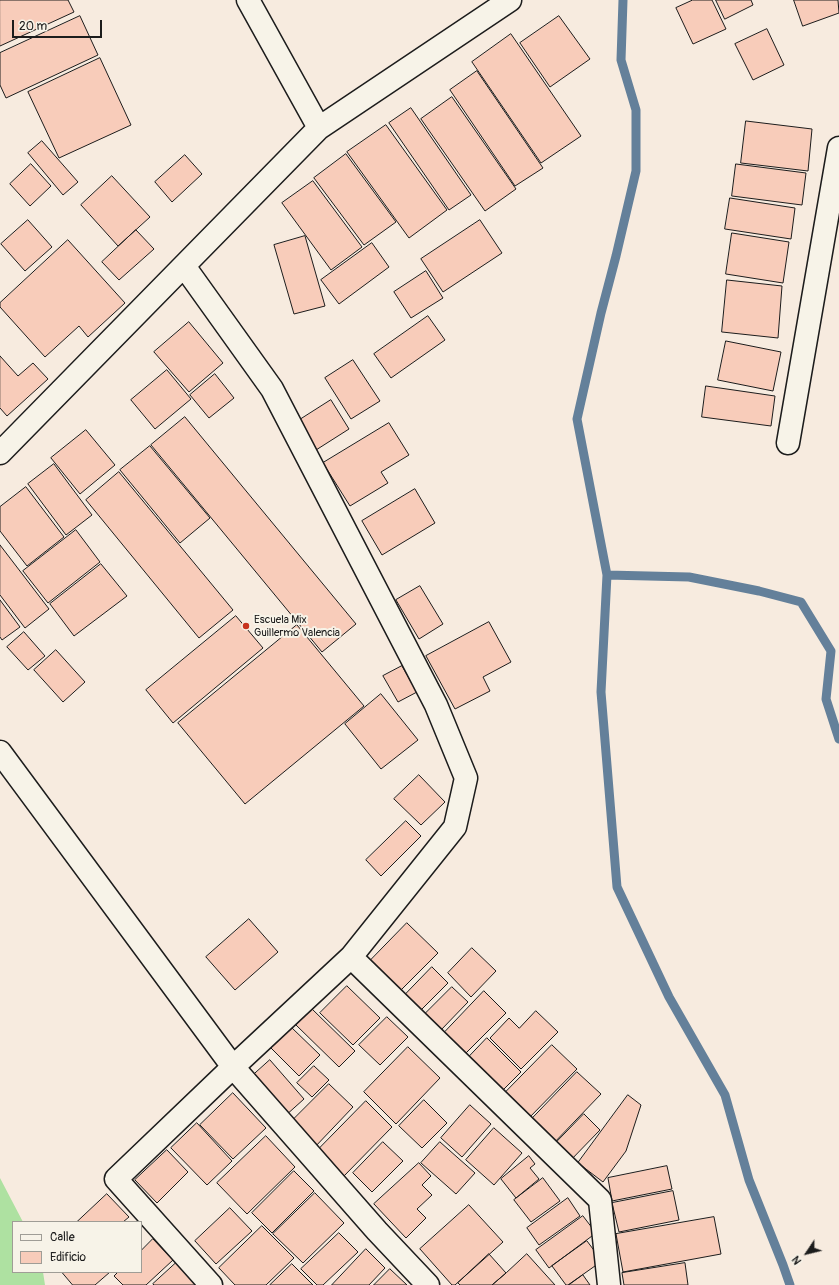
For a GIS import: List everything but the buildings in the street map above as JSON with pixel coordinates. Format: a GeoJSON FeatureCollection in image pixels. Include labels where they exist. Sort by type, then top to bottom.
{"type":"FeatureCollection","features":[{"type":"Feature","properties":{"kind":"street"},"geometry":{"type":"LineString","coordinates":[[248,0],[319,128]]}},
{"type":"Feature","properties":{"kind":"street"},"geometry":{"type":"LineString","coordinates":[[0,453],[319,128],[510,0]]}},
{"type":"Feature","properties":{"kind":"street"},"geometry":{"type":"LineString","coordinates":[[788,444],[839,148]]}},
{"type":"Feature","properties":{"kind":"street"},"geometry":{"type":"LineString","coordinates":[[184,266],[272,389],[436,705],[466,778],[455,828],[351,957],[116,1179],[211,1285]]}},
{"type":"Feature","properties":{"kind":"street"},"geometry":{"type":"LineString","coordinates":[[0,752],[233,1067],[372,1225],[428,1285]]}},
{"type":"Feature","properties":{"kind":"street"},"geometry":{"type":"LineString","coordinates":[[351,957],[600,1200],[609,1285]]}},
{"type":"Feature","properties":{"kind":"green space"},"geometry":{"type":"Polygon","coordinates":[[[0,1178],[22,1221],[12,1221],[12,1273],[43,1273],[45,1285],[0,1285],[0,1178]]]}},
{"type":"Feature","properties":{"kind":"waterway"},"geometry":{"type":"LineString","coordinates":[[623,0],[621,60],[636,110],[636,171],[577,419],[607,575],[601,692],[617,887],[669,997],[725,1095],[749,1180],[790,1285]]}},
{"type":"Feature","properties":{"kind":"waterway"},"geometry":{"type":"LineString","coordinates":[[607,575],[689,577],[759,591],[801,602],[831,651],[826,699],[839,739]]}},
{"type":"Feature","properties":{"kind":"place","name":"Escuela Mix Guillermo Valencia"},"geometry":{"type":"Point","coordinates":[246,626]}}]}
